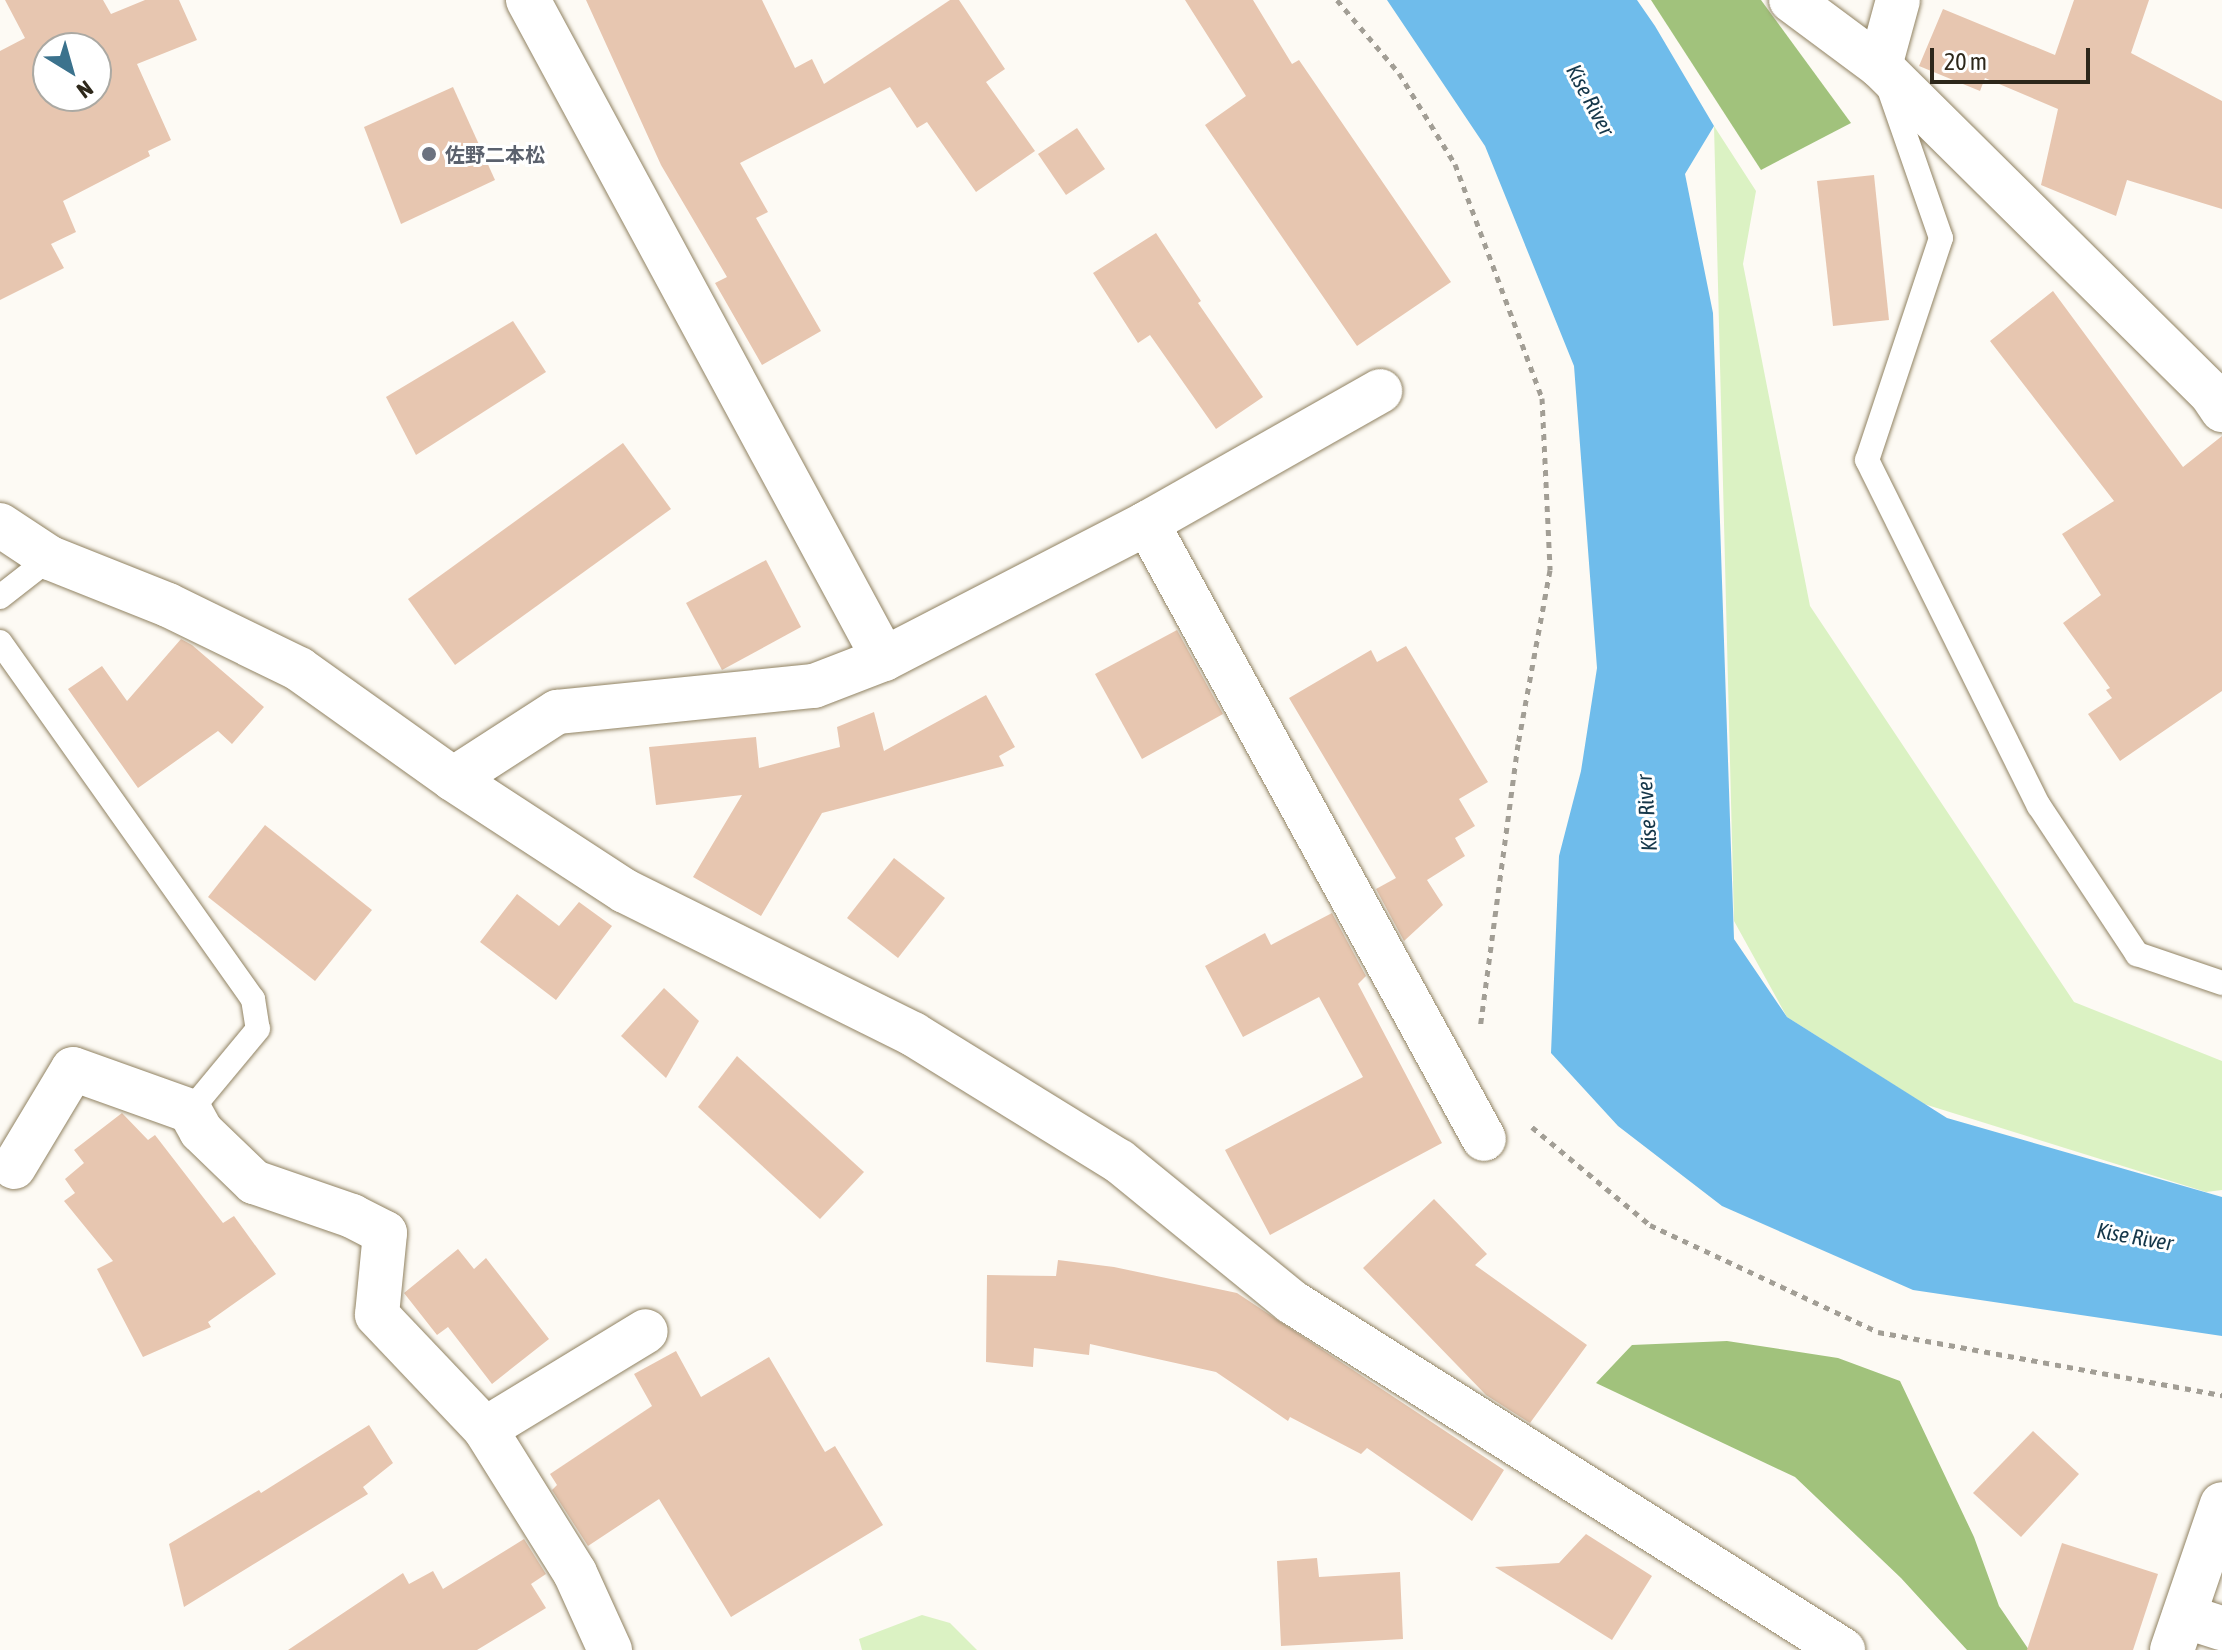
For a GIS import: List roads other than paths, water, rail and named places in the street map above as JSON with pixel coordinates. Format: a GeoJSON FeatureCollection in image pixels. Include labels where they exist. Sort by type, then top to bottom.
{"type":"FeatureCollection","features":[{"type":"Feature","properties":{"kind":"street"},"geometry":{"type":"LineString","coordinates":[[528,0],[884,659]]}},
{"type":"Feature","properties":{"kind":"street"},"geometry":{"type":"LineString","coordinates":[[1791,0],[1880,66],[2218,398]]}},
{"type":"Feature","properties":{"kind":"street"},"geometry":{"type":"LineString","coordinates":[[1880,66],[1898,0]]}},
{"type":"Feature","properties":{"kind":"street"},"geometry":{"type":"LineString","coordinates":[[453,779],[557,712],[814,686],[884,659],[1147,523],[1380,391]]}},
{"type":"Feature","properties":{"kind":"street"},"geometry":{"type":"LineString","coordinates":[[1147,523],[1484,1139]]}},
{"type":"Feature","properties":{"kind":"street"},"geometry":{"type":"LineString","coordinates":[[0,525],[50,558],[168,605],[299,669],[453,779],[625,891],[913,1034],[1119,1161],[1292,1302],[1843,1650]]}},
{"type":"Feature","properties":{"kind":"street"},"geometry":{"type":"LineString","coordinates":[[14,1167],[73,1069],[190,1111],[201,1131],[254,1182],[352,1216],[385,1233],[377,1315],[485,1429],[575,1573],[610,1650]]}},
{"type":"Feature","properties":{"kind":"street"},"geometry":{"type":"LineString","coordinates":[[485,1429],[646,1331]]}},
{"type":"Feature","properties":{"kind":"street"},"geometry":{"type":"LineString","coordinates":[[2193,1631],[2222,1504]]}},
{"type":"Feature","properties":{"kind":"lane"},"geometry":{"type":"LineString","coordinates":[[1880,66],[1941,238],[1867,460],[2039,806],[2137,954],[2222,983]]}},
{"type":"Feature","properties":{"kind":"lane"},"geometry":{"type":"LineString","coordinates":[[0,597],[50,558]]}},
{"type":"Feature","properties":{"kind":"lane"},"geometry":{"type":"LineString","coordinates":[[0,642],[253,999],[258,1029],[190,1111]]}},
{"type":"Feature","properties":{"kind":"water","name":"Kise River"},"geometry":{"type":"Polygon","coordinates":[[[1387,0],[1637,0],[1655,26],[1714,126],[1685,174],[1713,313],[1734,939],[1787,1017],[1947,1118],[2222,1197],[2222,1336],[1913,1290],[1722,1206],[1618,1126],[1551,1053],[1559,856],[1581,771],[1597,668],[1574,366],[1485,146],[1387,0]]]}},
{"type":"Feature","properties":{"kind":"place","name":"佐野二本松"},"geometry":{"type":"Point","coordinates":[429,154]}}]}
